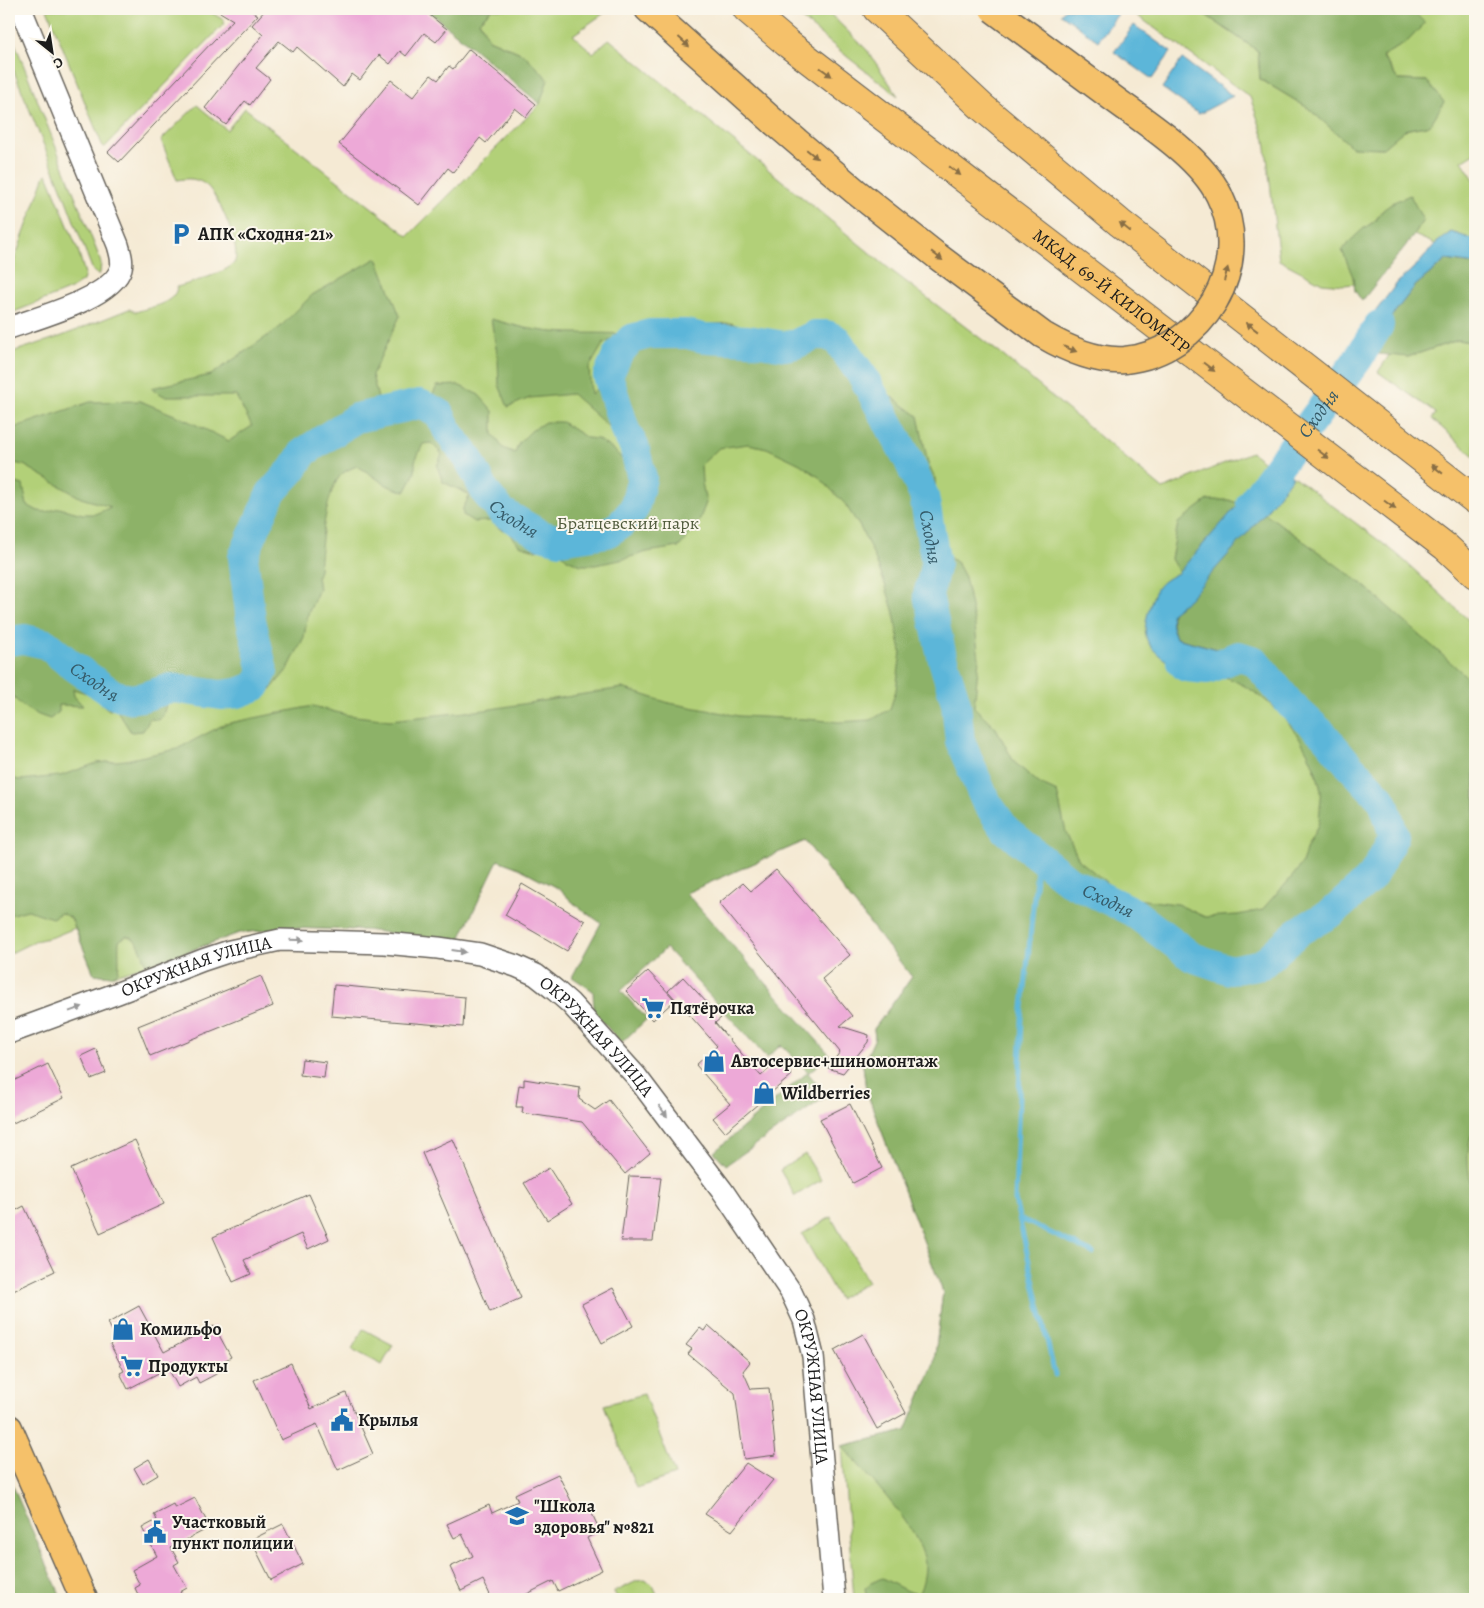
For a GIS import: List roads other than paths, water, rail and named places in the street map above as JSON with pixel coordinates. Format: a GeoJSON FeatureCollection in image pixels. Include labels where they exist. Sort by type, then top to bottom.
{"type":"FeatureCollection","features":[{"type":"Feature","properties":{"kind":"highway","name":"МКАД, 69-Й КИЛОМЕТР"},"geometry":{"type":"LineString","coordinates":[[748,9],[787,43],[1446,547],[1475,574]]}},
{"type":"Feature","properties":{"kind":"highway"},"geometry":{"type":"LineString","coordinates":[[876,9],[982,107],[1120,223],[1475,500]]}},
{"type":"Feature","properties":{"kind":"main road"},"geometry":{"type":"LineString","coordinates":[[648,9],[774,122],[855,191],[937,256],[1043,335],[1059,344],[1090,356],[1107,359],[1124,360],[1140,357],[1173,345],[1187,335],[1205,316],[1219,294],[1225,278],[1229,262],[1230,236],[1225,210],[1219,194],[1209,179],[1186,154],[993,9]]}},
{"type":"Feature","properties":{"kind":"main road"},"geometry":{"type":"LineString","coordinates":[[739,9],[787,43]]}},
{"type":"Feature","properties":{"kind":"main road"},"geometry":{"type":"LineString","coordinates":[[892,9],[982,107]]}},
{"type":"Feature","properties":{"kind":"main road"},"geometry":{"type":"LineString","coordinates":[[9,1428],[84,1599]]}},
{"type":"Feature","properties":{"kind":"street"},"geometry":{"type":"LineString","coordinates":[[9,328],[82,302],[110,285],[121,267],[118,245],[21,9]]}},
{"type":"Feature","properties":{"kind":"street","name":"ОКРУЖНАЯ УЛИЦА"},"geometry":{"type":"LineString","coordinates":[[9,1033],[203,960],[230,951],[280,940],[384,943],[447,949],[480,954],[501,960],[536,975],[570,1003],[636,1076],[722,1190],[791,1292],[804,1320],[813,1356],[834,1599]]}},
{"type":"Feature","properties":{"kind":"water"},"geometry":{"type":"Polygon","coordinates":[[[1065,9],[1112,9],[1118,14],[1098,41],[1061,14],[1065,9]]]}},
{"type":"Feature","properties":{"kind":"water"},"geometry":{"type":"Polygon","coordinates":[[[1134,25],[1171,52],[1152,79],[1114,52],[1134,25]]]}},
{"type":"Feature","properties":{"kind":"water"},"geometry":{"type":"Polygon","coordinates":[[[1182,59],[1233,96],[1199,114],[1162,88],[1182,59]]]}},
{"type":"Feature","properties":{"kind":"water"},"geometry":{"type":"Polygon","coordinates":[[[1451,232],[1475,240],[1475,264],[1446,260],[1415,286],[1385,325],[1365,363],[1352,354],[1375,312],[1397,283],[1420,262],[1435,244],[1451,232]]]}},
{"type":"Feature","properties":{"kind":"water"},"geometry":{"type":"Polygon","coordinates":[[[1271,467],[1293,476],[1265,513],[1189,599],[1171,613],[1172,627],[1176,638],[1221,650],[1216,674],[1190,672],[1168,662],[1150,646],[1145,632],[1154,594],[1163,582],[1178,573],[1271,467]]]}},
{"type":"Feature","properties":{"kind":"waterway","name":"Сходня"},"geometry":{"type":"LineString","coordinates":[[1251,503],[1358,359],[1379,325]]}},
{"type":"Feature","properties":{"kind":"waterway","name":"Сходня"},"geometry":{"type":"LineString","coordinates":[[9,641],[24,639],[46,644],[113,694],[129,699],[143,697],[171,688],[221,695],[238,693],[256,686],[263,671],[251,620],[243,557],[271,493],[292,470],[304,452],[356,418],[420,404],[439,413],[449,433],[468,458],[486,493],[502,512],[541,535],[560,540],[607,533],[621,524],[634,509],[642,478],[634,446],[625,430],[608,376],[618,354],[631,339],[650,334],[687,334],[703,338],[748,340],[785,346],[796,344],[815,335],[827,335],[837,340],[864,378],[909,461],[924,496],[936,564],[928,595],[943,660],[956,703],[960,741],[985,800],[1006,830],[1069,881],[1133,912],[1192,957],[1230,970],[1262,964],[1299,931],[1333,912],[1372,877],[1394,836],[1383,801],[1324,735],[1291,705],[1255,661],[1239,656],[1207,669],[1186,667],[1181,662]]}},
{"type":"Feature","properties":{"kind":"waterway"},"geometry":{"type":"LineString","coordinates":[[1038,857],[1022,1018],[1015,1200],[1055,1375]]}},
{"type":"Feature","properties":{"kind":"waterway"},"geometry":{"type":"LineString","coordinates":[[1019,1218],[1093,1253]]}},
{"type":"Feature","properties":{"kind":"place","name":"АПК «Сходня-21»"},"geometry":{"type":"Point","coordinates":[181,234]}},
{"type":"Feature","properties":{"kind":"place","name":"Пятёрочка"},"geometry":{"type":"Point","coordinates":[653,1008]}},
{"type":"Feature","properties":{"kind":"place","name":"Автосервис+шиномонтаж"},"geometry":{"type":"Point","coordinates":[714,1061]}},
{"type":"Feature","properties":{"kind":"place","name":"Wildberries"},"geometry":{"type":"Point","coordinates":[764,1093]}},
{"type":"Feature","properties":{"kind":"place","name":"Комильфо"},"geometry":{"type":"Point","coordinates":[123,1329]}},
{"type":"Feature","properties":{"kind":"place","name":"Продукты"},"geometry":{"type":"Point","coordinates":[132,1366]}},
{"type":"Feature","properties":{"kind":"place","name":"Крылья"},"geometry":{"type":"Point","coordinates":[342,1420]}},
{"type":"Feature","properties":{"kind":"place","name":"\"Школа здоровья\" №821"},"geometry":{"type":"Point","coordinates":[517,1516]}},
{"type":"Feature","properties":{"kind":"place","name":"Участковый пункт полиции"},"geometry":{"type":"Point","coordinates":[155,1532]}},
{"type":"Feature","properties":{"kind":"park label","name":"Братцевский парк"},"geometry":{"type":"Point","coordinates":[628,523]}}]}
